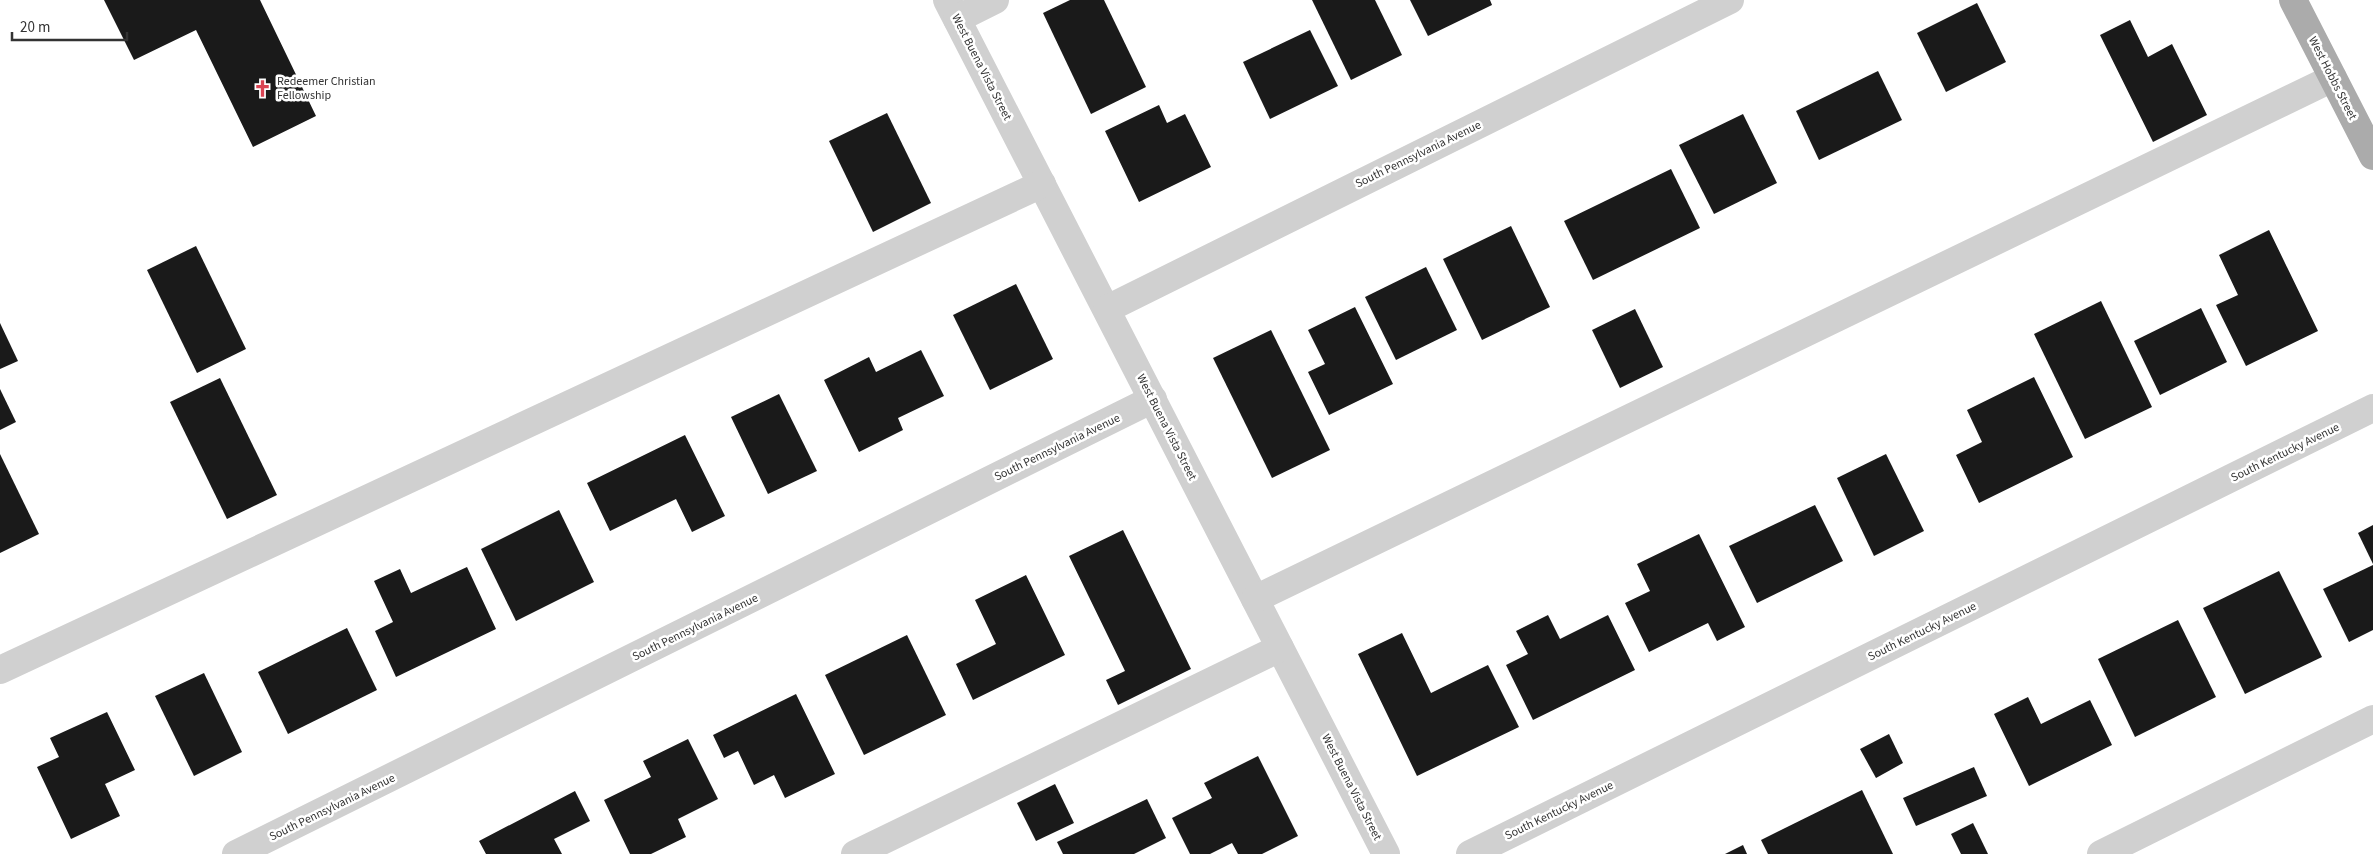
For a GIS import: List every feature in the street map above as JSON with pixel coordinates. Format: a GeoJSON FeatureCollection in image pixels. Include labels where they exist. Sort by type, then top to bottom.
{"type":"FeatureCollection","features":[{"type":"Feature","properties":{"kind":"main road","name":"West Hobbs Street"},"geometry":{"type":"LineString","coordinates":[[2292,0],[2373,156]]}},
{"type":"Feature","properties":{"kind":"street"},"geometry":{"type":"LineString","coordinates":[[952,10],[995,0]]}},
{"type":"Feature","properties":{"kind":"street","name":"South Pennsylvania Avenue"},"geometry":{"type":"LineString","coordinates":[[1107,309],[1730,0]]}},
{"type":"Feature","properties":{"kind":"street","name":"West Buena Vista Street"},"geometry":{"type":"LineString","coordinates":[[952,10],[1386,854]]}},
{"type":"Feature","properties":{"kind":"street"},"geometry":{"type":"LineString","coordinates":[[1256,599],[2333,78]]}},
{"type":"Feature","properties":{"kind":"street"},"geometry":{"type":"LineString","coordinates":[[0,670],[1042,184]]}},
{"type":"Feature","properties":{"kind":"street","name":"South Pennsylvania Avenue"},"geometry":{"type":"LineString","coordinates":[[236,854],[1153,400]]}},
{"type":"Feature","properties":{"kind":"street","name":"South Kentucky Avenue"},"geometry":{"type":"LineString","coordinates":[[1470,854],[2373,408]]}},
{"type":"Feature","properties":{"kind":"street"},"geometry":{"type":"LineString","coordinates":[[855,854],[1280,648]]}},
{"type":"Feature","properties":{"kind":"street"},"geometry":{"type":"LineString","coordinates":[[2101,854],[2373,719]]}},
{"type":"Feature","properties":{"kind":"building","name":"Redeemer Christian Fellowship"},"geometry":{"type":"Polygon","coordinates":[[[104,0],[260,0],[316,116],[253,147],[196,30],[134,60],[104,0]]]}},
{"type":"Feature","properties":{"kind":"building"},"geometry":{"type":"Polygon","coordinates":[[[1070,0],[1104,0],[1146,87],[1091,114],[1043,13],[1070,0]]]}},
{"type":"Feature","properties":{"kind":"building"},"geometry":{"type":"Polygon","coordinates":[[[1312,0],[1375,0],[1402,55],[1351,80],[1312,0]]]}},
{"type":"Feature","properties":{"kind":"building"},"geometry":{"type":"Polygon","coordinates":[[[1410,0],[1490,0],[1492,5],[1428,36],[1410,0]]]}},
{"type":"Feature","properties":{"kind":"building"},"geometry":{"type":"Polygon","coordinates":[[[1977,3],[2006,62],[1946,92],[1917,33],[1977,3]]]}},
{"type":"Feature","properties":{"kind":"building"},"geometry":{"type":"Polygon","coordinates":[[[2130,20],[2148,57],[2172,44],[2207,115],[2153,142],[2100,35],[2130,20]]]}},
{"type":"Feature","properties":{"kind":"building"},"geometry":{"type":"Polygon","coordinates":[[[1310,30],[1338,86],[1270,119],[1243,62],[1310,30]]]}},
{"type":"Feature","properties":{"kind":"building"},"geometry":{"type":"Polygon","coordinates":[[[1878,71],[1902,120],[1819,160],[1796,111],[1878,71]]]}},
{"type":"Feature","properties":{"kind":"building"},"geometry":{"type":"Polygon","coordinates":[[[1159,105],[1167,123],[1185,114],[1211,167],[1139,202],[1105,131],[1159,105]]]}},
{"type":"Feature","properties":{"kind":"building"},"geometry":{"type":"Polygon","coordinates":[[[887,113],[931,203],[873,232],[829,141],[887,113]]]}},
{"type":"Feature","properties":{"kind":"building"},"geometry":{"type":"Polygon","coordinates":[[[1743,114],[1777,183],[1714,214],[1679,145],[1743,114]]]}},
{"type":"Feature","properties":{"kind":"building"},"geometry":{"type":"Polygon","coordinates":[[[1671,169],[1700,228],[1593,280],[1564,221],[1671,169]]]}},
{"type":"Feature","properties":{"kind":"building"},"geometry":{"type":"Polygon","coordinates":[[[1511,226],[1550,307],[1482,340],[1443,259],[1511,226]]]}},
{"type":"Feature","properties":{"kind":"building"},"geometry":{"type":"Polygon","coordinates":[[[2269,230],[2318,331],[2246,366],[2216,305],[2238,295],[2219,255],[2269,230]]]}},
{"type":"Feature","properties":{"kind":"building"},"geometry":{"type":"Polygon","coordinates":[[[196,246],[246,349],[197,373],[147,270],[196,246]]]}},
{"type":"Feature","properties":{"kind":"building"},"geometry":{"type":"Polygon","coordinates":[[[1426,267],[1457,330],[1396,360],[1365,297],[1426,267]]]}},
{"type":"Feature","properties":{"kind":"building"},"geometry":{"type":"Polygon","coordinates":[[[1016,284],[1053,359],[990,390],[953,315],[1016,284]]]}},
{"type":"Feature","properties":{"kind":"building"},"geometry":{"type":"Polygon","coordinates":[[[2101,301],[2152,407],[2085,439],[2034,334],[2101,301]]]}},
{"type":"Feature","properties":{"kind":"building"},"geometry":{"type":"Polygon","coordinates":[[[1355,307],[1393,384],[1329,415],[1308,372],[1325,364],[1308,330],[1355,307]]]}},
{"type":"Feature","properties":{"kind":"building"},"geometry":{"type":"Polygon","coordinates":[[[2201,308],[2227,362],[2160,395],[2134,341],[2201,308]]]}},
{"type":"Feature","properties":{"kind":"building"},"geometry":{"type":"Polygon","coordinates":[[[1635,309],[1663,367],[1620,388],[1592,330],[1635,309]]]}},
{"type":"Feature","properties":{"kind":"building"},"geometry":{"type":"Polygon","coordinates":[[[0,323],[18,361],[0,369],[0,323]]]}},
{"type":"Feature","properties":{"kind":"building"},"geometry":{"type":"Polygon","coordinates":[[[1271,330],[1330,450],[1272,478],[1213,358],[1271,330]]]}},
{"type":"Feature","properties":{"kind":"building"},"geometry":{"type":"Polygon","coordinates":[[[921,350],[944,396],[898,418],[903,430],[859,452],[824,380],[869,357],[876,372],[921,350]]]}},
{"type":"Feature","properties":{"kind":"building"},"geometry":{"type":"Polygon","coordinates":[[[2034,377],[2073,457],[1979,503],[1956,455],[1982,442],[1967,410],[2034,377]]]}},
{"type":"Feature","properties":{"kind":"building"},"geometry":{"type":"Polygon","coordinates":[[[220,378],[277,495],[227,519],[170,402],[220,378]]]}},
{"type":"Feature","properties":{"kind":"building"},"geometry":{"type":"Polygon","coordinates":[[[0,389],[16,422],[0,430],[0,389]]]}},
{"type":"Feature","properties":{"kind":"building"},"geometry":{"type":"Polygon","coordinates":[[[779,394],[817,471],[768,494],[731,417],[779,394]]]}},
{"type":"Feature","properties":{"kind":"building"},"geometry":{"type":"Polygon","coordinates":[[[685,435],[725,516],[692,532],[676,499],[610,531],[587,483],[685,435]]]}},
{"type":"Feature","properties":{"kind":"building"},"geometry":{"type":"Polygon","coordinates":[[[0,454],[39,534],[0,553],[0,454]]]}},
{"type":"Feature","properties":{"kind":"building"},"geometry":{"type":"Polygon","coordinates":[[[1886,454],[1924,531],[1874,556],[1837,478],[1886,454]]]}},
{"type":"Feature","properties":{"kind":"building"},"geometry":{"type":"Polygon","coordinates":[[[1815,505],[1843,561],[1757,603],[1729,546],[1815,505]]]}},
{"type":"Feature","properties":{"kind":"building"},"geometry":{"type":"Polygon","coordinates":[[[559,510],[594,582],[516,621],[481,549],[559,510]]]}},
{"type":"Feature","properties":{"kind":"building"},"geometry":{"type":"Polygon","coordinates":[[[2373,525],[2373,564],[2358,533],[2373,525]]]}},
{"type":"Feature","properties":{"kind":"building"},"geometry":{"type":"Polygon","coordinates":[[[1123,530],[1191,669],[1118,705],[1106,680],[1125,671],[1069,556],[1123,530]]]}},
{"type":"Feature","properties":{"kind":"building"},"geometry":{"type":"Polygon","coordinates":[[[1699,534],[1745,627],[1717,641],[1708,623],[1649,652],[1625,603],[1650,591],[1637,564],[1699,534]]]}},
{"type":"Feature","properties":{"kind":"building"},"geometry":{"type":"Polygon","coordinates":[[[2373,565],[2373,630],[2349,642],[2323,589],[2373,565]]]}},
{"type":"Feature","properties":{"kind":"building"},"geometry":{"type":"Polygon","coordinates":[[[467,567],[496,629],[396,677],[375,631],[393,622],[374,581],[400,569],[411,593],[467,567]]]}},
{"type":"Feature","properties":{"kind":"building"},"geometry":{"type":"Polygon","coordinates":[[[2279,571],[2322,657],[2245,694],[2203,608],[2279,571]]]}},
{"type":"Feature","properties":{"kind":"building"},"geometry":{"type":"Polygon","coordinates":[[[1026,575],[1065,655],[973,700],[956,664],[996,644],[975,600],[1026,575]]]}},
{"type":"Feature","properties":{"kind":"building"},"geometry":{"type":"Polygon","coordinates":[[[1548,615],[1560,639],[1608,615],[1635,670],[1533,720],[1506,665],[1528,654],[1516,631],[1548,615]]]}},
{"type":"Feature","properties":{"kind":"building"},"geometry":{"type":"Polygon","coordinates":[[[2178,620],[2216,697],[2135,737],[2098,659],[2178,620]]]}},
{"type":"Feature","properties":{"kind":"building"},"geometry":{"type":"Polygon","coordinates":[[[347,628],[377,690],[288,734],[258,672],[347,628]]]}},
{"type":"Feature","properties":{"kind":"building"},"geometry":{"type":"Polygon","coordinates":[[[1402,633],[1431,693],[1488,665],[1519,727],[1417,776],[1358,654],[1402,633]]]}},
{"type":"Feature","properties":{"kind":"building"},"geometry":{"type":"Polygon","coordinates":[[[907,635],[946,715],[864,755],[825,675],[907,635]]]}},
{"type":"Feature","properties":{"kind":"building"},"geometry":{"type":"Polygon","coordinates":[[[204,673],[242,752],[194,776],[155,696],[204,673]]]}},
{"type":"Feature","properties":{"kind":"building"},"geometry":{"type":"Polygon","coordinates":[[[796,694],[835,774],[785,798],[774,775],[754,785],[738,751],[724,758],[713,735],[796,694]]]}},
{"type":"Feature","properties":{"kind":"building"},"geometry":{"type":"Polygon","coordinates":[[[2028,697],[2041,724],[2090,700],[2112,745],[2029,786],[1994,714],[2028,697]]]}},
{"type":"Feature","properties":{"kind":"building"},"geometry":{"type":"Polygon","coordinates":[[[107,712],[135,770],[105,784],[120,816],[71,839],[37,767],[59,757],[50,738],[107,712]]]}},
{"type":"Feature","properties":{"kind":"building"},"geometry":{"type":"Polygon","coordinates":[[[1889,734],[1903,763],[1876,778],[1860,749],[1889,734]]]}},
{"type":"Feature","properties":{"kind":"building"},"geometry":{"type":"Polygon","coordinates":[[[688,739],[718,799],[678,819],[686,837],[651,854],[630,854],[604,800],[651,777],[643,761],[688,739]]]}},
{"type":"Feature","properties":{"kind":"building"},"geometry":{"type":"Polygon","coordinates":[[[1258,756],[1298,836],[1262,854],[1238,854],[1232,843],[1210,854],[1190,854],[1172,818],[1212,798],[1204,783],[1258,756]]]}},
{"type":"Feature","properties":{"kind":"building"},"geometry":{"type":"Polygon","coordinates":[[[1974,767],[1987,796],[1916,826],[1903,798],[1974,767]]]}},
{"type":"Feature","properties":{"kind":"building"},"geometry":{"type":"Polygon","coordinates":[[[1055,784],[1074,823],[1036,841],[1017,803],[1055,784]]]}},
{"type":"Feature","properties":{"kind":"building"},"geometry":{"type":"Polygon","coordinates":[[[1862,790],[1893,854],[1768,854],[1761,840],[1862,790]]]}},
{"type":"Feature","properties":{"kind":"building"},"geometry":{"type":"Polygon","coordinates":[[[575,791],[590,821],[554,839],[562,854],[486,854],[479,841],[575,791]]]}},
{"type":"Feature","properties":{"kind":"building"},"geometry":{"type":"Polygon","coordinates":[[[1147,799],[1166,838],[1134,854],[1063,854],[1057,842],[1147,799]]]}},
{"type":"Feature","properties":{"kind":"building"},"geometry":{"type":"Polygon","coordinates":[[[1973,823],[1988,854],[1961,854],[1951,834],[1973,823]]]}},
{"type":"Feature","properties":{"kind":"building"},"geometry":{"type":"Polygon","coordinates":[[[1743,845],[1747,854],[1725,854],[1743,845]]]}},
{"type":"Feature","properties":{"kind":"place","name":"Redeemer Christian Fellowship"},"geometry":{"type":"Point","coordinates":[263,88]}}]}
